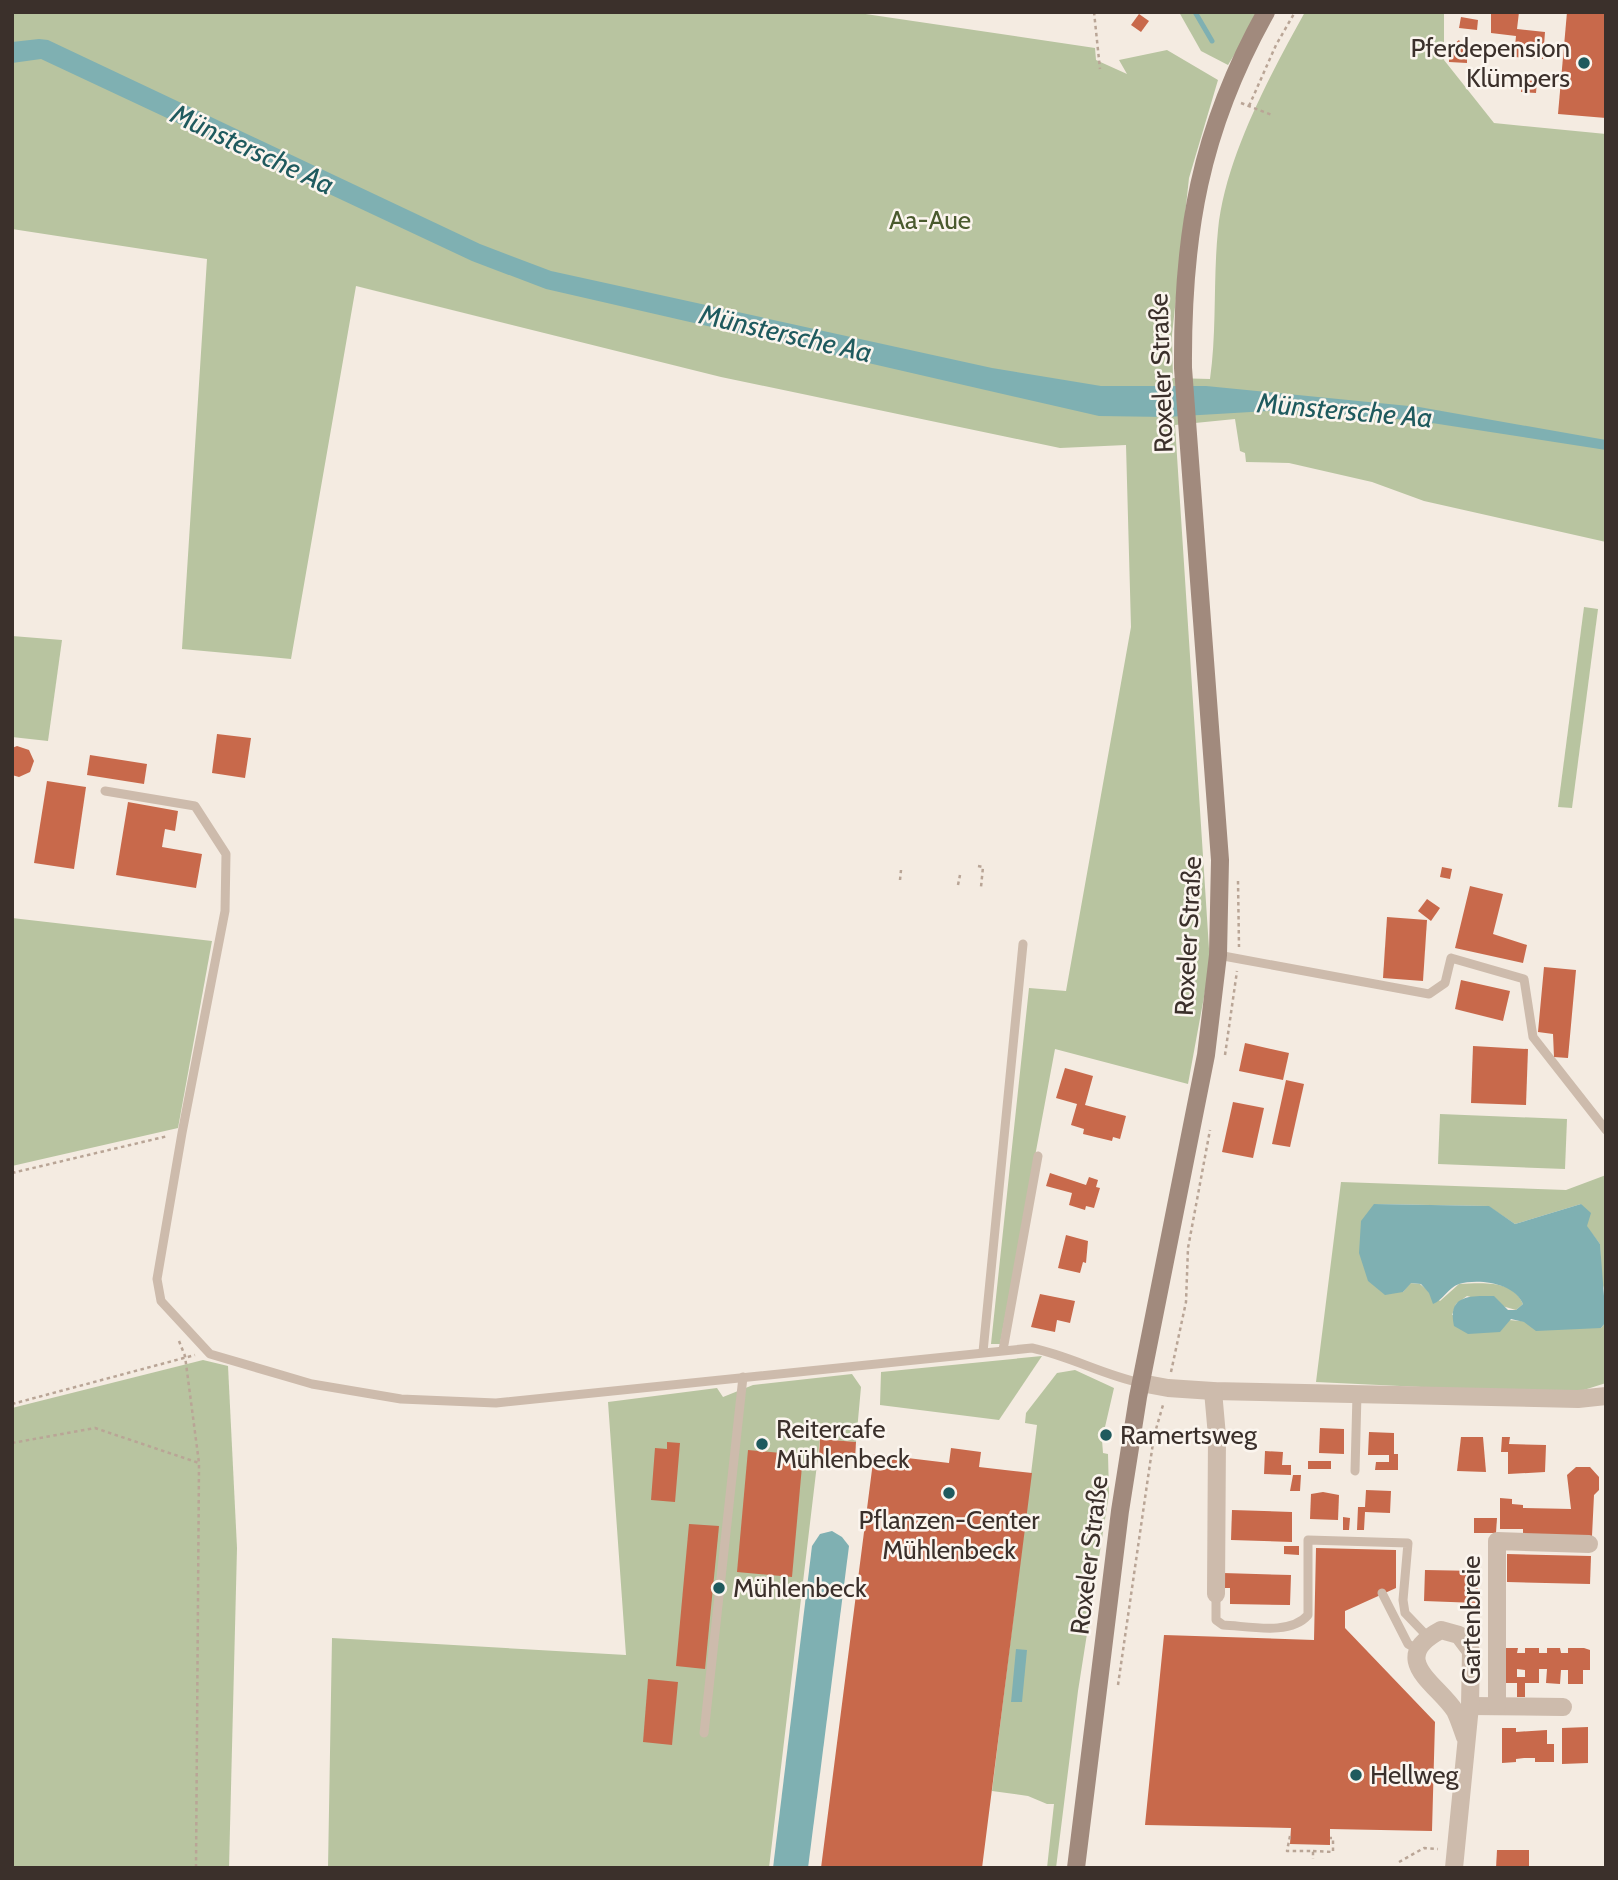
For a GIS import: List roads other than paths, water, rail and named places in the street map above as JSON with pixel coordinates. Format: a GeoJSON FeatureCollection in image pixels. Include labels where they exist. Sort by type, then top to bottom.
{"type":"FeatureCollection","features":[{"type":"Feature","properties":{"kind":"main road","name":"Roxeler Straße"},"geometry":{"type":"LineString","coordinates":[[1076,1868],[1120,1511],[1141,1383],[1206,1055],[1218,955],[1220,860],[1183,368],[1182,302],[1187,243],[1199,180],[1225,97],[1266,12]]}},
{"type":"Feature","properties":{"kind":"street"},"geometry":{"type":"LineString","coordinates":[[1141,1383],[1213,1391],[1578,1399],[1606,1396]]}},
{"type":"Feature","properties":{"kind":"street"},"geometry":{"type":"LineString","coordinates":[[1213,1391],[1217,1436],[1216,1594]]}},
{"type":"Feature","properties":{"kind":"street","name":"Gartenbreie"},"geometry":{"type":"LineString","coordinates":[[1497,1706],[1497,1541],[1589,1544]]}},
{"type":"Feature","properties":{"kind":"street","name":"Gartenbreie"},"geometry":{"type":"LineString","coordinates":[[1455,1859],[1470,1706],[1471,1651],[1459,1635],[1441,1630],[1423,1643],[1418,1664],[1424,1680],[1454,1711],[1465,1737]]}},
{"type":"Feature","properties":{"kind":"street","name":"Gartenbreie"},"geometry":{"type":"LineString","coordinates":[[1470,1706],[1563,1707]]}},
{"type":"Feature","properties":{"kind":"lane"},"geometry":{"type":"LineString","coordinates":[[106,791],[195,806],[226,855],[225,911],[181,1133],[157,1279],[161,1301],[210,1354],[325,1386],[401,1399],[496,1403],[1032,1348],[1057,1353],[1118,1378],[1141,1383]]}},
{"type":"Feature","properties":{"kind":"lane"},"geometry":{"type":"LineString","coordinates":[[984,1353],[1023,944]]}},
{"type":"Feature","properties":{"kind":"lane"},"geometry":{"type":"LineString","coordinates":[[1218,955],[1429,994],[1445,983],[1451,958],[1524,979],[1533,1037],[1606,1130]]}},
{"type":"Feature","properties":{"kind":"lane"},"geometry":{"type":"LineString","coordinates":[[1003,1350],[1038,1156]]}},
{"type":"Feature","properties":{"kind":"lane"},"geometry":{"type":"LineString","coordinates":[[704,1733],[743,1377]]}},
{"type":"Feature","properties":{"kind":"lane"},"geometry":{"type":"LineString","coordinates":[[1355,1471],[1357,1394]]}},
{"type":"Feature","properties":{"kind":"lane"},"geometry":{"type":"LineString","coordinates":[[1216,1594],[1216,1620],[1223,1625],[1287,1627],[1300,1624],[1308,1615],[1308,1540],[1408,1543],[1403,1601],[1405,1613],[1423,1643],[1408,1644],[1382,1593]]}},
{"type":"Feature","properties":{"kind":"water","name":"Münstersche Aa"},"geometry":{"type":"Polygon","coordinates":[[[48,40],[480,244],[551,271],[992,368],[1101,386],[1206,386],[1419,407],[1606,440],[1606,450],[1419,421],[1284,410],[1166,417],[1099,416],[546,289],[472,261],[41,59],[12,63],[12,42],[48,40]]]}},
{"type":"Feature","properties":{"kind":"water"},"geometry":{"type":"Polygon","coordinates":[[[1374,1204],[1489,1206],[1515,1224],[1581,1204],[1591,1213],[1587,1226],[1600,1244],[1606,1322],[1601,1328],[1536,1331],[1524,1322],[1511,1319],[1500,1332],[1468,1334],[1454,1326],[1454,1308],[1458,1302],[1469,1297],[1494,1296],[1508,1310],[1516,1310],[1523,1304],[1519,1297],[1504,1287],[1485,1282],[1459,1284],[1433,1304],[1429,1293],[1421,1284],[1411,1283],[1403,1292],[1385,1295],[1368,1281],[1359,1253],[1361,1221],[1374,1204]]]}},
{"type":"Feature","properties":{"kind":"water"},"geometry":{"type":"Polygon","coordinates":[[[832,1531],[842,1537],[849,1546],[808,1868],[773,1868],[812,1546],[820,1534],[832,1531]]]}},
{"type":"Feature","properties":{"kind":"water"},"geometry":{"type":"Polygon","coordinates":[[[1016,1649],[1027,1650],[1022,1702],[1011,1702],[1016,1649]]]}},
{"type":"Feature","properties":{"kind":"waterway"},"geometry":{"type":"LineString","coordinates":[[1195,12],[1212,41]]}},
{"type":"Feature","properties":{"kind":"place","name":"Pferdepension Klümpers"},"geometry":{"type":"Point","coordinates":[1584,63]}},
{"type":"Feature","properties":{"kind":"place","name":"Ramertsweg"},"geometry":{"type":"Point","coordinates":[1106,1435]}},
{"type":"Feature","properties":{"kind":"place","name":"Reitercafe Mühlenbeck"},"geometry":{"type":"Point","coordinates":[762,1444]}},
{"type":"Feature","properties":{"kind":"place","name":"Pflanzen-Center Mühlenbeck"},"geometry":{"type":"Point","coordinates":[949,1493]}},
{"type":"Feature","properties":{"kind":"place","name":"Mühlenbeck"},"geometry":{"type":"Point","coordinates":[719,1588]}},
{"type":"Feature","properties":{"kind":"place","name":"Hellweg"},"geometry":{"type":"Point","coordinates":[1356,1775]}},
{"type":"Feature","properties":{"kind":"park label","name":"Aa-Aue"},"geometry":{"type":"Point","coordinates":[930,220]}}]}
